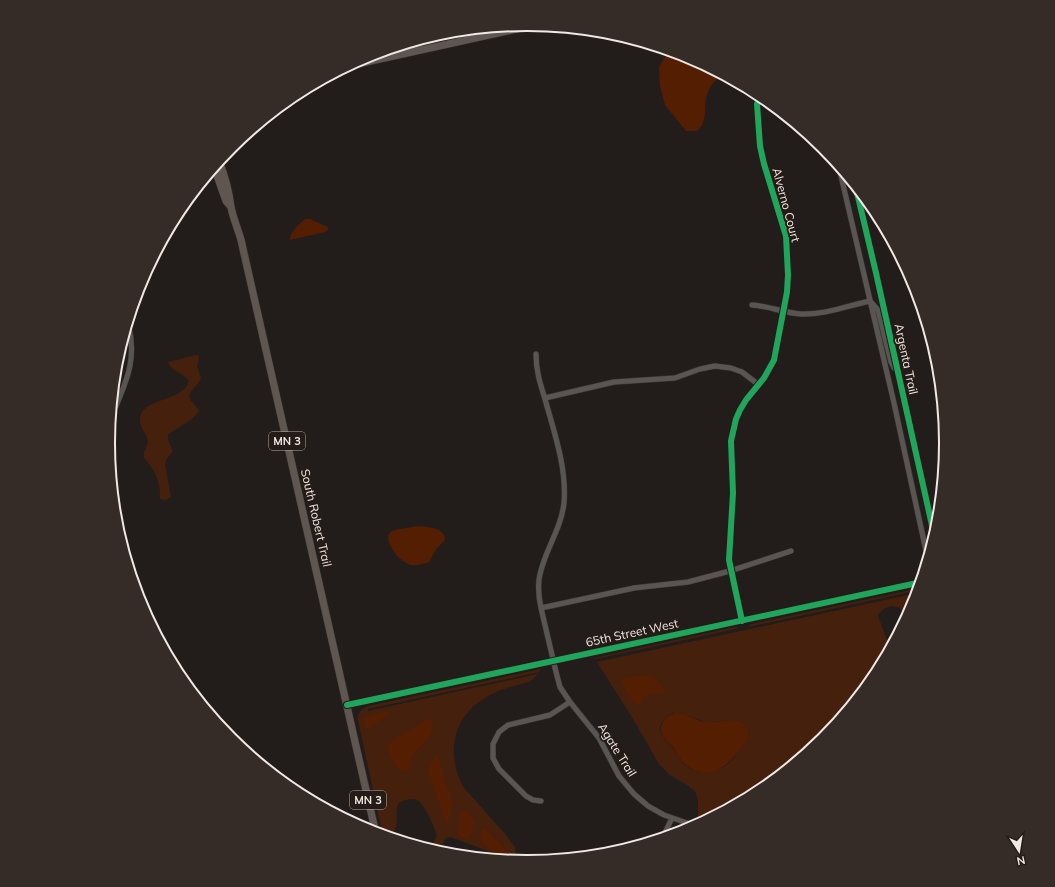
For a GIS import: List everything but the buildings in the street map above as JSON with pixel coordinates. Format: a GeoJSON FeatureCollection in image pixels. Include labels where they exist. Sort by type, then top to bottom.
{"type":"FeatureCollection","features":[{"type":"Feature","properties":{"kind":"main road"},"geometry":{"type":"LineString","coordinates":[[376,60],[503,32]]}},
{"type":"Feature","properties":{"kind":"main road","name":"South Robert Trail"},"geometry":{"type":"LineString","coordinates":[[221,168],[230,194],[231,207],[241,240],[374,827]]}},
{"type":"Feature","properties":{"kind":"main road","name":"South Robert Trail"},"geometry":{"type":"LineString","coordinates":[[216,173],[226,201],[231,207]]}},
{"type":"Feature","properties":{"kind":"street","name":"Alverno Court"},"geometry":{"type":"LineString","coordinates":[[742,621],[730,571],[729,544],[733,493],[731,441],[736,419],[746,400],[759,385],[774,360],[787,292],[788,275],[786,236],[764,164],[759,132],[757,104]]}},
{"type":"Feature","properties":{"kind":"street","name":"Argenta Trail"},"geometry":{"type":"LineString","coordinates":[[841,175],[894,403],[926,550]]}},
{"type":"Feature","properties":{"kind":"street","name":"Argenta Trail"},"geometry":{"type":"LineString","coordinates":[[858,196],[932,524]]}},
{"type":"Feature","properties":{"kind":"street"},"geometry":{"type":"LineString","coordinates":[[752,305],[767,307],[783,312],[814,314],[870,301],[878,310],[892,362],[898,377]]}},
{"type":"Feature","properties":{"kind":"street"},"geometry":{"type":"LineString","coordinates":[[118,402],[131,365],[130,335]]}},
{"type":"Feature","properties":{"kind":"street","name":"Agate Trail"},"geometry":{"type":"LineString","coordinates":[[536,354],[538,378],[545,398],[563,466],[565,494],[562,517],[544,562],[540,576],[539,589],[541,608],[559,684],[570,702],[597,734],[617,772],[631,791],[651,808],[672,818],[688,823]]}},
{"type":"Feature","properties":{"kind":"street"},"geometry":{"type":"LineString","coordinates":[[545,398],[614,382],[675,378],[700,369],[715,366],[731,368],[742,372],[759,385]]}},
{"type":"Feature","properties":{"kind":"street"},"geometry":{"type":"LineString","coordinates":[[541,608],[634,588],[688,582],[730,571],[791,551]]}},
{"type":"Feature","properties":{"kind":"street","name":"65th Street West"},"geometry":{"type":"LineString","coordinates":[[347,705],[915,583]]}},
{"type":"Feature","properties":{"kind":"street"},"geometry":{"type":"LineString","coordinates":[[541,801],[533,800],[526,796],[499,769],[493,758],[493,744],[497,735],[506,727],[515,723],[550,715],[570,702]]}},
{"type":"Feature","properties":{"kind":"street"},"geometry":{"type":"LineString","coordinates":[[665,832],[672,818]]}},
{"type":"Feature","properties":{"kind":"shaded area"},"geometry":{"type":"Polygon","coordinates":[[[667,55],[685,62],[718,78],[709,89],[706,97],[705,117],[701,127],[697,131],[686,131],[665,105],[660,86],[659,67],[667,55]]]}},
{"type":"Feature","properties":{"kind":"shaded area"},"geometry":{"type":"Polygon","coordinates":[[[305,219],[310,219],[328,227],[328,230],[290,240],[293,231],[305,219]]]}},
{"type":"Feature","properties":{"kind":"shaded area"},"geometry":{"type":"Polygon","coordinates":[[[196,355],[199,356],[197,366],[201,378],[189,396],[199,411],[191,420],[168,434],[168,440],[173,451],[166,460],[165,464],[171,497],[166,500],[160,499],[160,490],[156,476],[144,458],[148,441],[140,424],[142,413],[146,407],[153,403],[179,393],[185,388],[189,381],[172,368],[168,362],[196,355]]]}},
{"type":"Feature","properties":{"kind":"shaded area"},"geometry":{"type":"Polygon","coordinates":[[[418,526],[430,527],[439,530],[442,532],[445,540],[437,548],[429,562],[411,565],[406,563],[396,554],[389,543],[388,538],[390,533],[394,530],[418,526]]]}},
{"type":"Feature","properties":{"kind":"shaded area"},"geometry":{"type":"Polygon","coordinates":[[[913,589],[912,591],[748,627],[751,624],[913,589]]]}},
{"type":"Feature","properties":{"kind":"shaded area"},"geometry":{"type":"Polygon","coordinates":[[[911,594],[903,613],[902,610],[898,607],[891,606],[884,609],[878,616],[888,643],[855,695],[819,735],[779,771],[734,801],[698,819],[698,801],[695,791],[670,775],[659,764],[597,662],[911,594]],[[674,713],[665,719],[660,728],[663,736],[683,763],[697,772],[712,772],[726,765],[738,753],[749,734],[748,730],[736,720],[708,723],[680,713],[674,713]]]}},
{"type":"Feature","properties":{"kind":"shaded area"},"geometry":{"type":"Polygon","coordinates":[[[735,627],[740,628],[594,658],[735,627]]]}},
{"type":"Feature","properties":{"kind":"shaded area"},"geometry":{"type":"Polygon","coordinates":[[[541,669],[539,672],[368,709],[368,711],[538,674],[528,682],[487,696],[479,702],[465,716],[456,735],[454,746],[454,758],[460,780],[466,790],[515,847],[516,853],[513,855],[493,854],[450,837],[445,838],[442,846],[428,844],[434,842],[436,839],[435,830],[425,810],[415,799],[399,803],[396,812],[396,825],[392,833],[382,829],[358,720],[359,713],[363,708],[541,669]]]}},
{"type":"Feature","properties":{"kind":"shaded area"},"geometry":{"type":"Polygon","coordinates":[[[644,675],[653,676],[666,691],[664,693],[653,693],[647,695],[641,704],[638,705],[627,693],[621,678],[644,675]]]}},
{"type":"Feature","properties":{"kind":"shaded area"},"geometry":{"type":"Polygon","coordinates":[[[390,711],[390,714],[369,728],[365,727],[363,720],[364,718],[374,714],[390,711]]]}},
{"type":"Feature","properties":{"kind":"shaded area"},"geometry":{"type":"Polygon","coordinates":[[[675,713],[683,714],[706,722],[729,720],[740,721],[748,730],[748,738],[735,756],[721,768],[709,773],[696,771],[684,763],[673,747],[662,735],[662,723],[667,717],[675,713]]]}},
{"type":"Feature","properties":{"kind":"shaded area"},"geometry":{"type":"Polygon","coordinates":[[[429,718],[431,719],[432,725],[431,734],[415,753],[408,771],[402,771],[392,761],[388,747],[389,743],[429,718]]]}},
{"type":"Feature","properties":{"kind":"shaded area"},"geometry":{"type":"Polygon","coordinates":[[[437,756],[440,760],[444,779],[453,801],[448,823],[445,820],[428,772],[431,763],[437,756]]]}},
{"type":"Feature","properties":{"kind":"shaded area"},"geometry":{"type":"Polygon","coordinates":[[[462,810],[468,811],[475,822],[472,833],[468,839],[461,837],[458,833],[460,813],[462,810]]]}},
{"type":"Feature","properties":{"kind":"shaded area"},"geometry":{"type":"Polygon","coordinates":[[[482,830],[487,830],[507,851],[507,855],[498,854],[482,843],[480,838],[482,830]]]}},
{"type":"Feature","properties":{"kind":"cycle path"},"geometry":{"type":"LineString","coordinates":[[742,621],[729,560],[733,493],[731,441],[736,419],[740,410],[764,378],[774,360],[787,292],[788,275],[786,236],[760,146],[757,104]]}},
{"type":"Feature","properties":{"kind":"cycle path"},"geometry":{"type":"LineString","coordinates":[[858,196],[932,525]]}},
{"type":"Feature","properties":{"kind":"cycle path"},"geometry":{"type":"LineString","coordinates":[[347,705],[915,583]]}}]}
